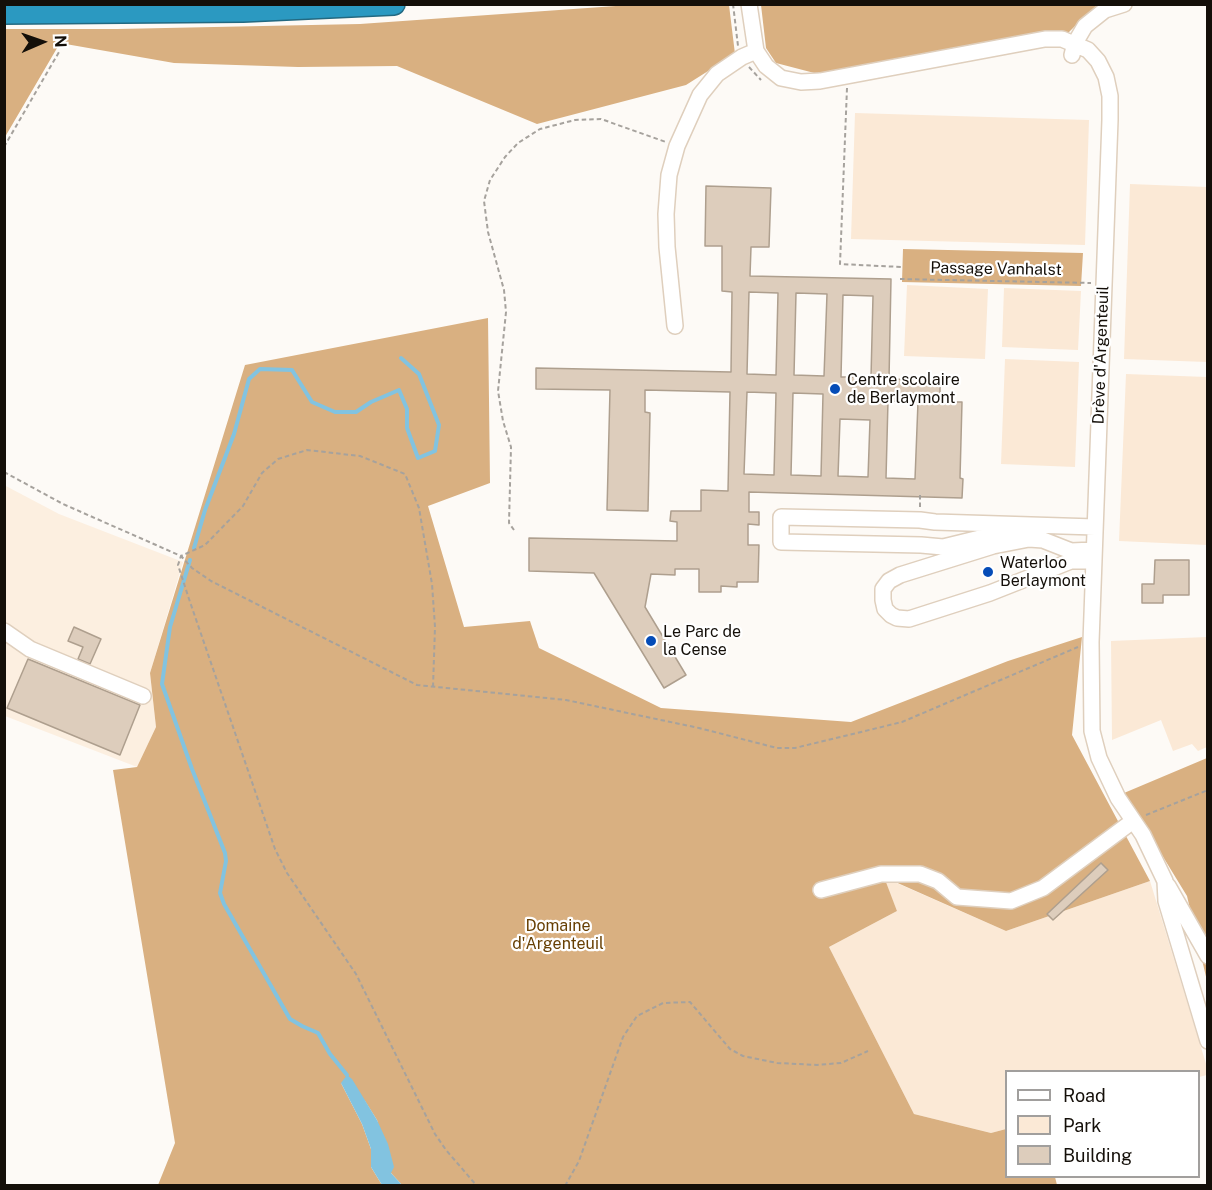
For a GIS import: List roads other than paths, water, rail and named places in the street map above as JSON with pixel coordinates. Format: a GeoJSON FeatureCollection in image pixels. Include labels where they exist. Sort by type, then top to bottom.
{"type":"FeatureCollection","features":[{"type":"Feature","properties":{"kind":"highway"},"geometry":{"type":"LineString","coordinates":[[4,13],[243,11],[394,4]]}},
{"type":"Feature","properties":{"kind":"street"},"geometry":{"type":"LineString","coordinates":[[749,4],[756,51],[766,66],[781,78],[801,82],[820,81],[1045,39],[1062,39],[1074,49],[1085,26],[1105,10],[1124,4]]}},
{"type":"Feature","properties":{"kind":"street","name":"Drève d'Argenteuil"},"geometry":{"type":"LineString","coordinates":[[1074,49],[1088,50],[1098,61],[1106,77],[1110,96],[1091,642],[1092,731],[1099,758],[1118,798],[1143,835],[1165,880],[1166,901],[1208,1041]]}},
{"type":"Feature","properties":{"kind":"street"},"geometry":{"type":"LineString","coordinates":[[675,326],[666,214],[669,175],[677,146],[700,94],[717,74],[742,57],[756,51]]}},
{"type":"Feature","properties":{"kind":"street"},"geometry":{"type":"LineString","coordinates":[[1029,526],[953,545],[934,547],[781,542],[781,518],[920,520],[1095,527]]}},
{"type":"Feature","properties":{"kind":"street"},"geometry":{"type":"LineString","coordinates":[[934,547],[928,541],[926,534],[928,528],[935,522]]}},
{"type":"Feature","properties":{"kind":"street"},"geometry":{"type":"LineString","coordinates":[[1029,539],[1043,540],[1071,551],[1094,556],[1071,561],[990,593],[909,619],[891,615],[885,609],[883,589],[889,581],[900,575],[993,546],[1029,539]]}},
{"type":"Feature","properties":{"kind":"street"},"geometry":{"type":"LineString","coordinates":[[4,631],[30,649],[143,696]]}},
{"type":"Feature","properties":{"kind":"street"},"geometry":{"type":"LineString","coordinates":[[821,890],[881,874],[920,874],[938,881],[957,897],[1011,901],[1043,888],[1133,821]]}},
{"type":"Feature","properties":{"kind":"street"},"geometry":{"type":"LineString","coordinates":[[1165,880],[1208,956]]}},
{"type":"Feature","properties":{"kind":"water"},"geometry":{"type":"Polygon","coordinates":[[[347,1075],[352,1079],[377,1120],[388,1144],[394,1167],[391,1173],[402,1185],[382,1185],[371,1167],[371,1149],[362,1124],[341,1083],[347,1075]]]}},
{"type":"Feature","properties":{"kind":"waterway"},"geometry":{"type":"LineString","coordinates":[[194,548],[205,510],[234,434],[249,379],[260,369],[292,370],[312,402],[335,412],[356,412],[371,402],[399,390],[407,409],[407,428],[418,458],[435,451],[439,425],[419,374],[401,358]]}},
{"type":"Feature","properties":{"kind":"waterway"},"geometry":{"type":"LineString","coordinates":[[190,560],[170,627],[162,684],[225,853],[226,861],[220,893],[224,904],[290,1019],[318,1033],[330,1054],[347,1075]]}},
{"type":"Feature","properties":{"kind":"place","name":"Centre scolaire de Berlaymont"},"geometry":{"type":"Point","coordinates":[835,389]}},
{"type":"Feature","properties":{"kind":"place","name":"Waterloo Berlaymont"},"geometry":{"type":"Point","coordinates":[988,572]}},
{"type":"Feature","properties":{"kind":"place","name":"Le Parc de la Cense"},"geometry":{"type":"Point","coordinates":[651,641]}},
{"type":"Feature","properties":{"kind":"park label","name":"Domaine d'Argenteuil"},"geometry":{"type":"Point","coordinates":[558,935]}}]}
